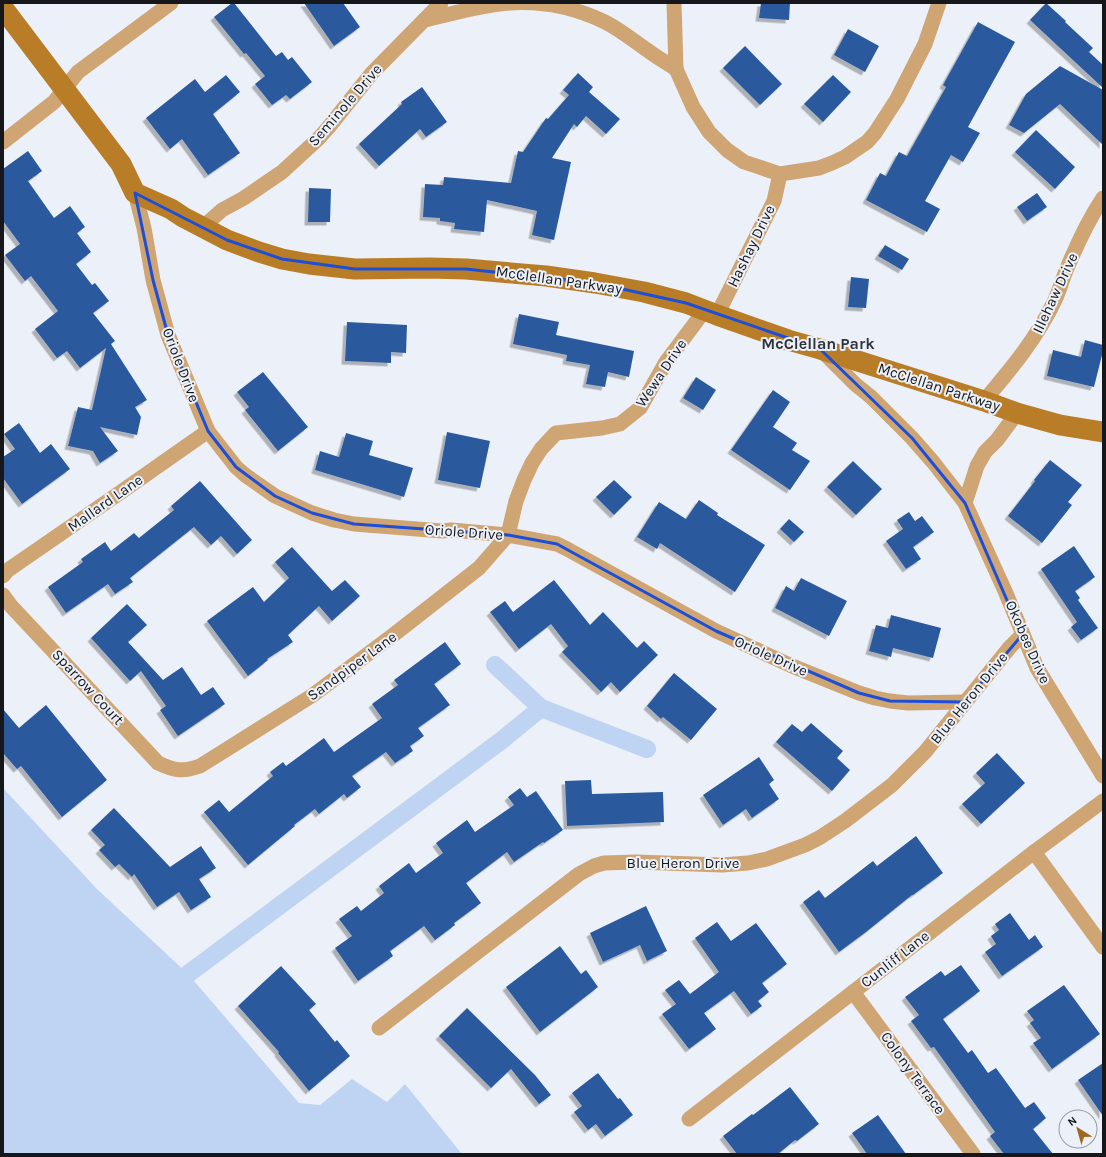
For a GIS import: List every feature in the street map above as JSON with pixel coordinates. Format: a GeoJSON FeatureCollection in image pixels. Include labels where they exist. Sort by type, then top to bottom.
{"type":"FeatureCollection","features":[{"type":"Feature","properties":{"kind":"street"},"geometry":{"type":"LineString","coordinates":[[3,142],[54,102],[78,72],[171,3]]}},
{"type":"Feature","properties":{"kind":"street","name":"Seminole Drive"},"geometry":{"type":"LineString","coordinates":[[203,227],[222,210],[244,198],[282,172],[317,140],[372,73],[441,3]]}},
{"type":"Feature","properties":{"kind":"street"},"geometry":{"type":"LineString","coordinates":[[424,20],[510,3],[529,3],[563,8],[605,22],[626,34],[676,69]]}},
{"type":"Feature","properties":{"kind":"street"},"geometry":{"type":"LineString","coordinates":[[674,3],[676,69],[694,107],[709,132],[718,142],[744,162],[780,174],[819,168],[832,163],[845,157],[866,142],[874,134],[897,99],[925,44],[940,3]]}},
{"type":"Feature","properties":{"kind":"street"},"geometry":{"type":"LineString","coordinates":[[3,8],[121,164],[135,193]]}},
{"type":"Feature","properties":{"kind":"street","name":"Hashay Drive"},"geometry":{"type":"LineString","coordinates":[[711,313],[774,201],[780,174]]}},
{"type":"Feature","properties":{"kind":"street","name":"McClellan Parkway"},"geometry":{"type":"LineString","coordinates":[[135,193],[171,209],[227,240],[282,259],[309,264],[355,269],[466,269],[546,276],[644,292],[686,303],[788,340],[984,401],[1017,413],[1060,425],[1103,432]]}},
{"type":"Feature","properties":{"kind":"street","name":"Oriole Drive"},"geometry":{"type":"LineString","coordinates":[[135,193],[144,228],[153,280],[168,335],[208,431],[236,467],[275,496],[312,513],[354,524],[508,535],[557,544],[567,548],[716,631],[792,666],[859,693],[875,698],[908,703],[965,702]]}},
{"type":"Feature","properties":{"kind":"street","name":"Illehaw Drive"},"geometry":{"type":"LineString","coordinates":[[984,401],[1018,361],[1037,333],[1056,299],[1081,236],[1103,198]]}},
{"type":"Feature","properties":{"kind":"street","name":"Wewa Drive"},"geometry":{"type":"LineString","coordinates":[[508,535],[516,501],[524,480],[532,462],[541,449],[556,433],[602,428],[620,424],[640,408],[666,362],[711,313]]}},
{"type":"Feature","properties":{"kind":"street","name":"Okobee Drive"},"geometry":{"type":"LineString","coordinates":[[820,349],[912,438],[965,503],[1005,590],[1022,635],[1037,668],[1103,776]]}},
{"type":"Feature","properties":{"kind":"street"},"geometry":{"type":"LineString","coordinates":[[965,503],[977,466],[985,452],[997,440],[1017,413]]}},
{"type":"Feature","properties":{"kind":"street","name":"Mallard Lane"},"geometry":{"type":"LineString","coordinates":[[3,575],[8,570],[208,431]]}},
{"type":"Feature","properties":{"kind":"street","name":"Sandpiper Lane"},"geometry":{"type":"LineString","coordinates":[[179,770],[190,770],[200,766],[313,695],[386,641],[479,568],[508,535]]}},
{"type":"Feature","properties":{"kind":"street","name":"Sparrow Court"},"geometry":{"type":"LineString","coordinates":[[3,595],[11,606],[158,763],[171,769],[179,770]]}},
{"type":"Feature","properties":{"kind":"street","name":"Blue Heron Drive"},"geometry":{"type":"LineString","coordinates":[[379,1028],[579,874],[594,866],[604,863],[636,862],[722,865],[748,863],[767,859],[805,845],[819,838],[845,822],[892,785],[925,752],[1010,647],[1022,635]]}},
{"type":"Feature","properties":{"kind":"street","name":"Cunliff Lane"},"geometry":{"type":"LineString","coordinates":[[688,1119],[1034,852],[1103,801]]}},
{"type":"Feature","properties":{"kind":"street"},"geometry":{"type":"LineString","coordinates":[[1034,852],[1103,947]]}},
{"type":"Feature","properties":{"kind":"street","name":"Colony Terrace"},"geometry":{"type":"LineString","coordinates":[[853,992],[973,1154]]}},
{"type":"Feature","properties":{"kind":"highlighted area"},"geometry":{"type":"Polygon","coordinates":[[[135,193],[227,240],[282,259],[355,269],[466,269],[595,283],[686,303],[820,349],[912,438],[965,503],[1022,635],[965,702],[890,701],[859,693],[716,631],[557,544],[508,535],[354,524],[312,513],[275,496],[236,467],[208,431],[168,335],[153,280],[135,193]]]}},
{"type":"Feature","properties":{"kind":"water"},"geometry":{"type":"Polygon","coordinates":[[[3,788],[97,889],[188,974],[299,1103],[320,1105],[352,1079],[387,1102],[405,1084],[462,1154],[3,1154],[3,788]]]}},
{"type":"Feature","properties":{"kind":"building"},"geometry":{"type":"Polygon","coordinates":[[[234,3],[276,56],[282,52],[288,60],[292,57],[312,82],[290,99],[286,95],[272,105],[255,84],[265,76],[246,53],[244,54],[214,17],[234,3]]]}},
{"type":"Feature","properties":{"kind":"building"},"geometry":{"type":"Polygon","coordinates":[[[304,3],[343,3],[360,27],[334,46],[304,3]]]}},
{"type":"Feature","properties":{"kind":"building"},"geometry":{"type":"Polygon","coordinates":[[[761,3],[790,3],[789,20],[759,18],[761,3]]]}},
{"type":"Feature","properties":{"kind":"building"},"geometry":{"type":"Polygon","coordinates":[[[1046,3],[1093,48],[1089,52],[1103,65],[1103,88],[1030,20],[1046,3]]]}},
{"type":"Feature","properties":{"kind":"building"},"geometry":{"type":"Polygon","coordinates":[[[978,22],[1015,42],[968,127],[980,133],[963,162],[951,155],[925,201],[940,209],[927,232],[866,200],[880,173],[886,176],[899,152],[907,156],[946,87],[943,85],[978,22]]]}},
{"type":"Feature","properties":{"kind":"building"},"geometry":{"type":"Polygon","coordinates":[[[848,29],[879,46],[865,72],[834,55],[848,29]]]}},
{"type":"Feature","properties":{"kind":"building"},"geometry":{"type":"Polygon","coordinates":[[[745,46],[782,84],[760,105],[723,68],[745,46]]]}},
{"type":"Feature","properties":{"kind":"building"},"geometry":{"type":"Polygon","coordinates":[[[1060,66],[1103,90],[1103,145],[1060,104],[1024,133],[1009,125],[1026,94],[1060,66]]]}},
{"type":"Feature","properties":{"kind":"building"},"geometry":{"type":"Polygon","coordinates":[[[578,73],[593,87],[589,92],[620,119],[606,134],[586,116],[577,127],[574,124],[552,158],[571,162],[554,240],[532,235],[537,211],[487,200],[484,232],[454,229],[455,223],[440,221],[440,218],[423,217],[425,184],[443,185],[444,177],[511,183],[518,151],[523,152],[546,118],[548,119],[569,95],[563,90],[578,73]]]}},
{"type":"Feature","properties":{"kind":"building"},"geometry":{"type":"Polygon","coordinates":[[[226,75],[240,92],[213,114],[240,153],[208,175],[182,139],[170,149],[146,118],[195,79],[205,92],[226,75]]]}},
{"type":"Feature","properties":{"kind":"building"},"geometry":{"type":"Polygon","coordinates":[[[833,75],[851,92],[823,122],[804,104],[833,75]]]}},
{"type":"Feature","properties":{"kind":"building"},"geometry":{"type":"Polygon","coordinates":[[[422,87],[447,122],[426,137],[420,129],[379,166],[359,144],[402,104],[401,102],[422,87]]]}},
{"type":"Feature","properties":{"kind":"building"},"geometry":{"type":"Polygon","coordinates":[[[1036,130],[1075,167],[1055,189],[1015,152],[1036,130]]]}},
{"type":"Feature","properties":{"kind":"building"},"geometry":{"type":"Polygon","coordinates":[[[28,151],[42,171],[28,181],[54,218],[70,206],[85,227],[77,233],[91,252],[76,264],[92,285],[95,283],[109,301],[93,313],[115,341],[111,344],[147,400],[135,407],[141,417],[137,435],[100,427],[118,451],[100,463],[93,451],[68,446],[78,407],[92,410],[106,348],[80,368],[67,351],[57,358],[35,329],[58,311],[31,276],[25,281],[5,255],[20,244],[3,221],[3,169],[28,151]]]}},
{"type":"Feature","properties":{"kind":"building"},"geometry":{"type":"Polygon","coordinates":[[[309,188],[331,189],[330,222],[308,222],[309,188]]]}},
{"type":"Feature","properties":{"kind":"building"},"geometry":{"type":"Polygon","coordinates":[[[1037,193],[1047,207],[1027,221],[1017,207],[1037,193]]]}},
{"type":"Feature","properties":{"kind":"building"},"geometry":{"type":"Polygon","coordinates":[[[885,245],[909,259],[902,270],[878,256],[885,245]]]}},
{"type":"Feature","properties":{"kind":"building"},"geometry":{"type":"Polygon","coordinates":[[[851,277],[869,279],[866,308],[848,307],[851,277]]]}},
{"type":"Feature","properties":{"kind":"building"},"geometry":{"type":"Polygon","coordinates":[[[519,314],[559,322],[556,335],[634,351],[629,377],[608,372],[605,387],[586,384],[590,365],[566,361],[567,355],[513,344],[519,314]]]}},
{"type":"Feature","properties":{"kind":"building"},"geometry":{"type":"Polygon","coordinates":[[[347,322],[407,325],[406,353],[391,352],[391,363],[345,361],[347,322]]]}},
{"type":"Feature","properties":{"kind":"building"},"geometry":{"type":"Polygon","coordinates":[[[1085,340],[1103,345],[1103,351],[1094,387],[1047,376],[1053,350],[1081,357],[1085,340]]]}},
{"type":"Feature","properties":{"kind":"building"},"geometry":{"type":"Polygon","coordinates":[[[263,372],[308,427],[278,451],[245,410],[249,407],[237,392],[263,372]]]}},
{"type":"Feature","properties":{"kind":"building"},"geometry":{"type":"Polygon","coordinates":[[[696,377],[716,390],[703,410],[683,398],[696,377]]]}},
{"type":"Feature","properties":{"kind":"building"},"geometry":{"type":"Polygon","coordinates":[[[773,390],[790,402],[773,427],[797,443],[792,450],[810,461],[790,490],[731,450],[773,390]]]}},
{"type":"Feature","properties":{"kind":"building"},"geometry":{"type":"Polygon","coordinates":[[[19,423],[40,453],[51,444],[70,469],[22,504],[3,478],[3,457],[15,449],[4,434],[19,423]]]}},
{"type":"Feature","properties":{"kind":"building"},"geometry":{"type":"Polygon","coordinates":[[[447,432],[490,441],[480,488],[438,480],[447,432]]]}},
{"type":"Feature","properties":{"kind":"building"},"geometry":{"type":"Polygon","coordinates":[[[346,433],[373,441],[369,455],[413,468],[404,497],[315,470],[320,451],[339,457],[346,433]]]}},
{"type":"Feature","properties":{"kind":"building"},"geometry":{"type":"Polygon","coordinates":[[[1050,460],[1082,485],[1068,502],[1072,505],[1042,543],[1008,516],[1050,460]]]}},
{"type":"Feature","properties":{"kind":"building"},"geometry":{"type":"Polygon","coordinates":[[[853,461],[882,489],[856,515],[827,487],[853,461]]]}},
{"type":"Feature","properties":{"kind":"building"},"geometry":{"type":"Polygon","coordinates":[[[614,480],[632,497],[614,515],[596,497],[614,480]]]}},
{"type":"Feature","properties":{"kind":"building"},"geometry":{"type":"Polygon","coordinates":[[[200,481],[252,540],[237,554],[221,536],[211,545],[194,527],[130,578],[133,582],[115,594],[108,584],[66,613],[48,587],[83,562],[81,559],[105,542],[111,551],[134,533],[139,538],[174,510],[171,506],[200,481]]]}},
{"type":"Feature","properties":{"kind":"building"},"geometry":{"type":"Polygon","coordinates":[[[699,500],[718,513],[717,515],[765,545],[735,592],[660,543],[657,549],[637,537],[659,502],[686,519],[699,500]]]}},
{"type":"Feature","properties":{"kind":"building"},"geometry":{"type":"Polygon","coordinates":[[[909,512],[915,521],[922,516],[934,532],[913,547],[921,559],[906,569],[886,541],[903,529],[897,520],[909,512]]]}},
{"type":"Feature","properties":{"kind":"building"},"geometry":{"type":"Polygon","coordinates":[[[789,519],[804,532],[794,542],[780,529],[789,519]]]}},
{"type":"Feature","properties":{"kind":"building"},"geometry":{"type":"Polygon","coordinates":[[[1074,546],[1095,577],[1075,591],[1080,598],[1078,600],[1098,628],[1081,640],[1071,627],[1077,622],[1041,569],[1074,546]]]}},
{"type":"Feature","properties":{"kind":"building"},"geometry":{"type":"Polygon","coordinates":[[[292,547],[332,591],[345,580],[360,596],[332,621],[319,606],[288,635],[293,642],[267,659],[268,660],[248,676],[207,621],[253,587],[264,602],[289,578],[275,562],[292,547]]]}},
{"type":"Feature","properties":{"kind":"building"},"geometry":{"type":"Polygon","coordinates":[[[801,578],[847,601],[829,636],[775,608],[786,586],[794,591],[801,578]]]}},
{"type":"Feature","properties":{"kind":"building"},"geometry":{"type":"Polygon","coordinates":[[[554,580],[590,625],[603,612],[637,648],[644,641],[658,655],[620,692],[611,682],[601,692],[562,652],[568,646],[551,624],[519,649],[490,612],[505,601],[513,612],[554,580]]]}},
{"type":"Feature","properties":{"kind":"building"},"geometry":{"type":"Polygon","coordinates":[[[127,604],[147,625],[128,642],[163,680],[182,667],[201,695],[213,687],[225,704],[178,736],[160,710],[166,706],[141,671],[130,681],[91,638],[127,604]]]}},
{"type":"Feature","properties":{"kind":"building"},"geometry":{"type":"Polygon","coordinates":[[[891,615],[941,628],[933,658],[893,648],[891,657],[869,651],[876,625],[888,628],[891,615]]]}},
{"type":"Feature","properties":{"kind":"building"},"geometry":{"type":"Polygon","coordinates":[[[445,642],[461,664],[434,684],[450,705],[418,728],[424,736],[410,746],[413,751],[395,763],[386,752],[352,776],[361,787],[347,798],[344,794],[319,814],[315,809],[248,865],[204,812],[219,800],[229,812],[273,776],[270,772],[283,762],[286,766],[324,738],[334,752],[382,718],[372,704],[398,685],[394,680],[445,642]]]}},
{"type":"Feature","properties":{"kind":"building"},"geometry":{"type":"Polygon","coordinates":[[[674,673],[717,709],[691,740],[663,717],[661,719],[647,706],[674,673]]]}},
{"type":"Feature","properties":{"kind":"building"},"geometry":{"type":"Polygon","coordinates":[[[46,705],[107,780],[62,817],[21,766],[17,769],[3,753],[3,709],[19,728],[46,705]]]}},
{"type":"Feature","properties":{"kind":"building"},"geometry":{"type":"Polygon","coordinates":[[[811,723],[843,751],[837,758],[850,770],[832,791],[776,742],[792,724],[802,732],[811,723]]]}},
{"type":"Feature","properties":{"kind":"building"},"geometry":{"type":"Polygon","coordinates":[[[997,753],[1025,783],[981,824],[962,804],[985,783],[976,773],[997,753]]]}},
{"type":"Feature","properties":{"kind":"building"},"geometry":{"type":"Polygon","coordinates":[[[759,757],[774,780],[769,784],[779,799],[752,818],[746,809],[723,825],[703,795],[759,757]]]}},
{"type":"Feature","properties":{"kind":"building"},"geometry":{"type":"Polygon","coordinates":[[[591,780],[592,794],[663,792],[664,822],[567,826],[565,781],[591,780]]]}},
{"type":"Feature","properties":{"kind":"building"},"geometry":{"type":"Polygon","coordinates":[[[520,788],[527,797],[536,791],[563,830],[514,862],[507,852],[466,883],[481,903],[454,923],[455,925],[435,940],[424,926],[390,951],[393,956],[358,981],[335,948],[352,936],[339,919],[357,906],[361,911],[384,893],[379,886],[409,863],[416,873],[443,853],[436,843],[467,820],[475,832],[514,805],[508,797],[520,788]]]}},
{"type":"Feature","properties":{"kind":"building"},"geometry":{"type":"Polygon","coordinates":[[[114,808],[170,867],[201,846],[216,868],[199,879],[211,897],[191,910],[179,892],[157,907],[134,874],[132,877],[119,864],[115,867],[99,850],[105,845],[91,830],[114,808]]]}},
{"type":"Feature","properties":{"kind":"building"},"geometry":{"type":"Polygon","coordinates":[[[916,836],[943,873],[912,895],[839,952],[803,902],[819,890],[825,898],[873,861],[877,866],[916,836]]]}},
{"type":"Feature","properties":{"kind":"building"},"geometry":{"type":"Polygon","coordinates":[[[646,906],[667,951],[647,961],[640,945],[603,962],[590,933],[646,906]]]}},
{"type":"Feature","properties":{"kind":"building"},"geometry":{"type":"Polygon","coordinates":[[[1010,913],[1029,940],[1035,935],[1043,947],[1002,976],[985,952],[996,944],[991,936],[999,930],[995,924],[1010,913]]]}},
{"type":"Feature","properties":{"kind":"building"},"geometry":{"type":"Polygon","coordinates":[[[717,922],[731,941],[756,923],[787,964],[762,983],[769,992],[758,1001],[762,1006],[751,1014],[734,991],[704,1013],[716,1029],[689,1049],[662,1014],[676,1004],[665,990],[679,980],[690,994],[719,972],[695,938],[717,922]]]}},
{"type":"Feature","properties":{"kind":"building"},"geometry":{"type":"Polygon","coordinates":[[[560,946],[581,974],[586,970],[598,987],[540,1032],[506,987],[560,946]]]}},
{"type":"Feature","properties":{"kind":"building"},"geometry":{"type":"Polygon","coordinates":[[[961,965],[980,991],[943,1019],[968,1053],[972,1050],[988,1073],[996,1068],[1025,1108],[1034,1102],[1046,1118],[1033,1129],[1053,1154],[1004,1154],[990,1136],[995,1132],[934,1047],[931,1048],[911,1021],[919,1015],[905,997],[941,971],[945,976],[961,965]]]}},
{"type":"Feature","properties":{"kind":"building"},"geometry":{"type":"Polygon","coordinates":[[[281,966],[316,1004],[309,1010],[335,1042],[337,1040],[350,1056],[309,1091],[278,1053],[279,1052],[238,1006],[281,966]]]}},
{"type":"Feature","properties":{"kind":"building"},"geometry":{"type":"Polygon","coordinates":[[[1064,985],[1100,1034],[1052,1069],[1033,1043],[1041,1038],[1030,1023],[1034,1020],[1027,1011],[1064,985]]]}},
{"type":"Feature","properties":{"kind":"building"},"geometry":{"type":"Polygon","coordinates":[[[467,1008],[535,1075],[551,1095],[539,1104],[511,1069],[491,1088],[439,1036],[467,1008]]]}},
{"type":"Feature","properties":{"kind":"building"},"geometry":{"type":"Polygon","coordinates":[[[1103,1063],[1103,1116],[1078,1080],[1103,1063]]]}},
{"type":"Feature","properties":{"kind":"building"},"geometry":{"type":"Polygon","coordinates":[[[598,1073],[618,1099],[620,1098],[633,1115],[605,1136],[596,1124],[588,1130],[574,1112],[582,1106],[572,1093],[598,1073]]]}},
{"type":"Feature","properties":{"kind":"building"},"geometry":{"type":"Polygon","coordinates":[[[790,1087],[819,1124],[797,1141],[795,1140],[778,1154],[737,1154],[723,1136],[790,1087]]]}},
{"type":"Feature","properties":{"kind":"building"},"geometry":{"type":"Polygon","coordinates":[[[878,1115],[906,1154],[867,1154],[852,1133],[878,1115]]]}},
{"type":"Feature","properties":{"kind":"waterway"},"geometry":{"type":"LineString","coordinates":[[495,665],[541,708],[647,749]]}},
{"type":"Feature","properties":{"kind":"waterway"},"geometry":{"type":"LineString","coordinates":[[188,974],[502,740],[541,708]]}},
{"type":"Feature","properties":{"kind":"district","name":"McClellan Park"},"geometry":{"type":"Point","coordinates":[818,343]}}]}
